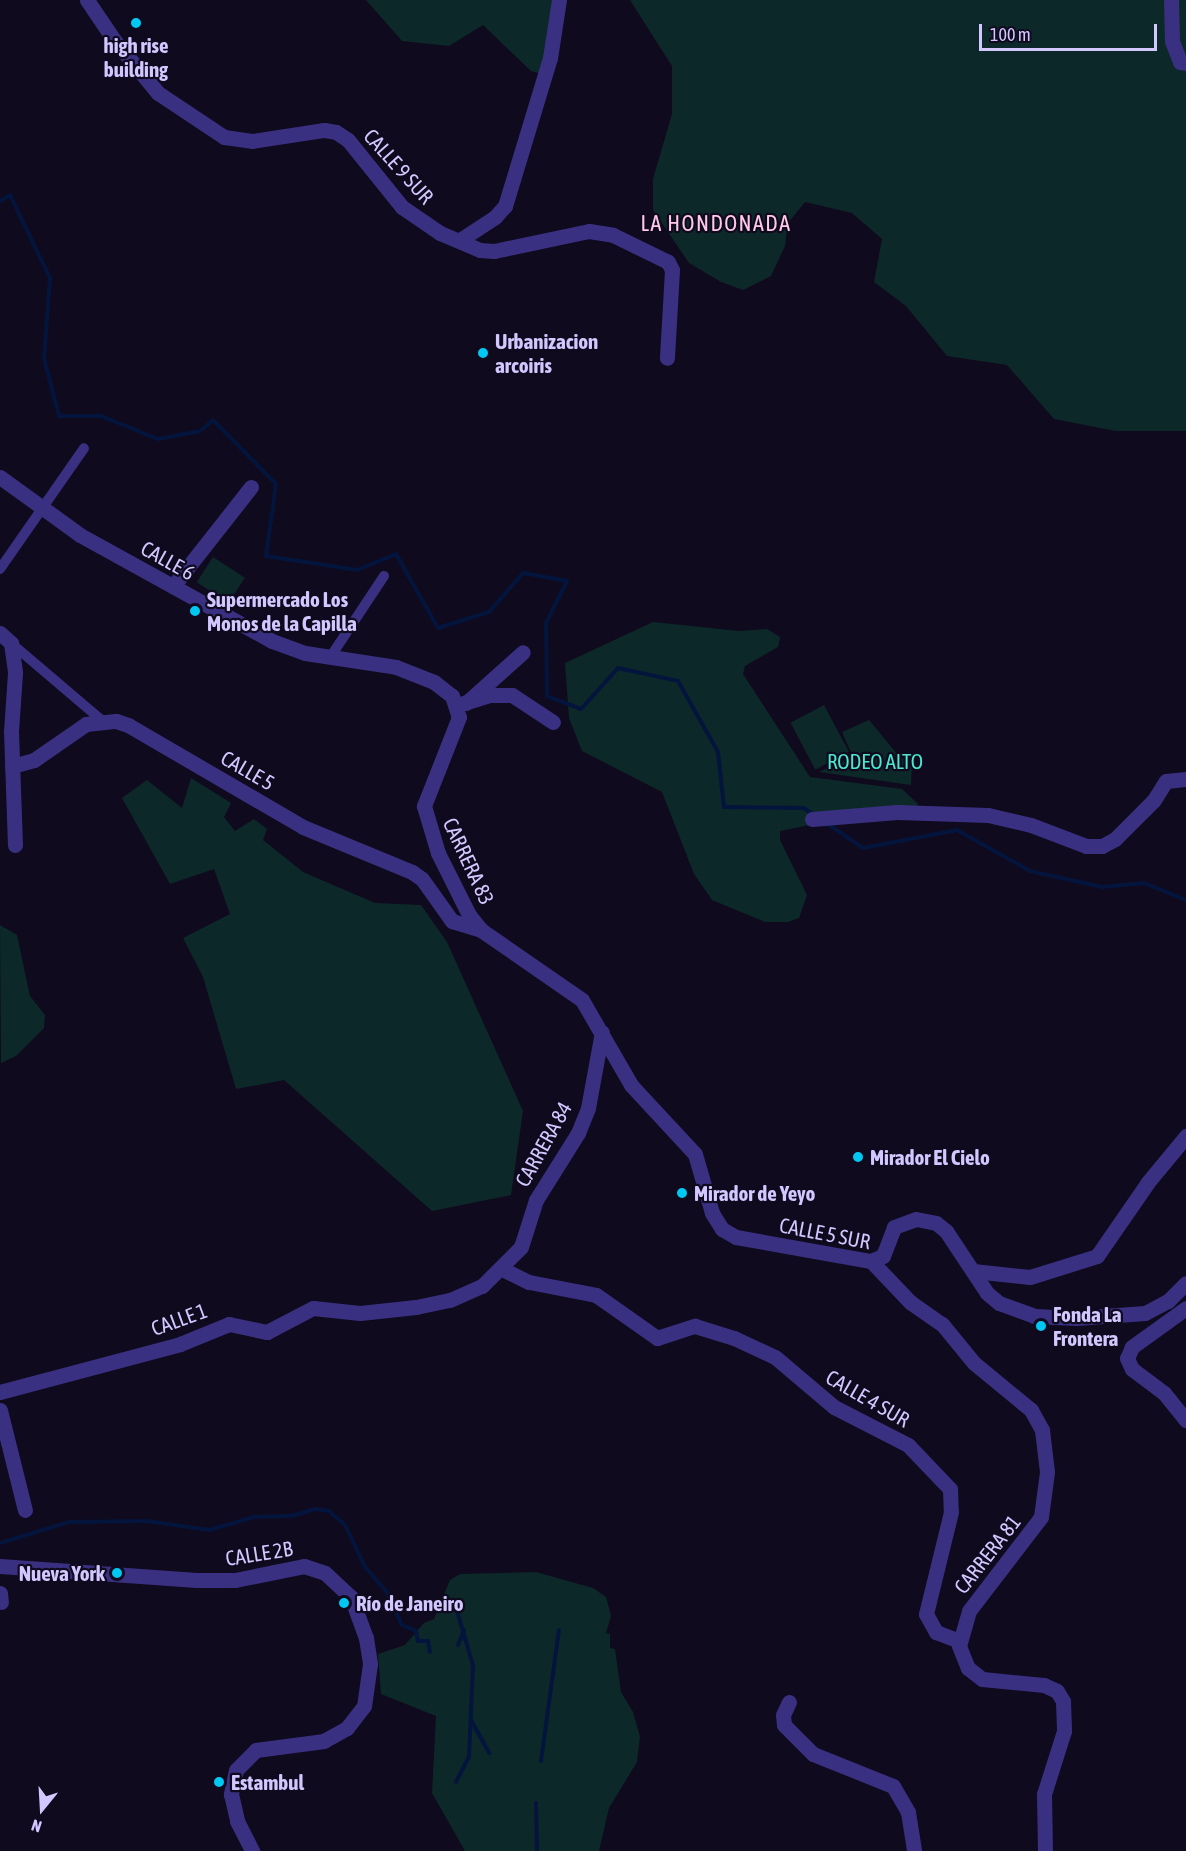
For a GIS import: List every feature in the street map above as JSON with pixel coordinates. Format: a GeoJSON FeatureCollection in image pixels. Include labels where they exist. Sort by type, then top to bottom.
{"type":"FeatureCollection","features":[{"type":"Feature","properties":{"kind":"street","name":"CALLE 9 SUR"},"geometry":{"type":"LineString","coordinates":[[87,0],[114,40],[158,93],[224,137],[252,141],[324,130],[336,132],[348,140],[402,207],[433,229],[480,250],[494,251],[589,231],[613,235],[668,262],[672,270],[667,358]]}},
{"type":"Feature","properties":{"kind":"street"},"geometry":{"type":"LineString","coordinates":[[459,240],[495,217],[505,206],[550,58],[559,0]]}},
{"type":"Feature","properties":{"kind":"street"},"geometry":{"type":"LineString","coordinates":[[1171,0],[1172,41],[1180,62],[1186,63]]}},
{"type":"Feature","properties":{"kind":"street"},"geometry":{"type":"LineString","coordinates":[[0,569],[45,510],[84,448]]}},
{"type":"Feature","properties":{"kind":"street","name":"CALLE 6"},"geometry":{"type":"LineString","coordinates":[[0,477],[80,535],[288,648],[383,663],[417,675],[444,689],[462,704]]}},
{"type":"Feature","properties":{"kind":"street"},"geometry":{"type":"LineString","coordinates":[[173,586],[251,487]]}},
{"type":"Feature","properties":{"kind":"street"},"geometry":{"type":"LineString","coordinates":[[331,656],[384,576]]}},
{"type":"Feature","properties":{"kind":"street"},"geometry":{"type":"LineString","coordinates":[[6,638],[105,723]]}},
{"type":"Feature","properties":{"kind":"street"},"geometry":{"type":"LineString","coordinates":[[6,638],[15,673],[12,766],[15,845]]}},
{"type":"Feature","properties":{"kind":"street"},"geometry":{"type":"LineString","coordinates":[[462,704],[523,652]]}},
{"type":"Feature","properties":{"kind":"street"},"geometry":{"type":"LineString","coordinates":[[462,704],[489,695],[512,695],[553,722]]}},
{"type":"Feature","properties":{"kind":"street","name":"CARRERA 83"},"geometry":{"type":"LineString","coordinates":[[462,704],[457,723],[424,806],[426,819],[458,896],[481,930]]}},
{"type":"Feature","properties":{"kind":"street","name":"CALLE 5"},"geometry":{"type":"LineString","coordinates":[[105,723],[116,720],[145,733],[169,750],[303,827],[369,857],[403,867],[422,879],[452,921],[481,930]]}},
{"type":"Feature","properties":{"kind":"street"},"geometry":{"type":"LineString","coordinates":[[12,766],[52,750],[86,724],[105,723]]}},
{"type":"Feature","properties":{"kind":"street"},"geometry":{"type":"LineString","coordinates":[[812,819],[930,812],[988,815],[1031,825],[1086,846],[1102,846],[1115,839],[1154,800],[1166,781],[1186,779]]}},
{"type":"Feature","properties":{"kind":"street","name":"CALLE 5 SUR"},"geometry":{"type":"LineString","coordinates":[[481,930],[576,994],[602,1032],[640,1096],[695,1154],[715,1221],[722,1229],[736,1237],[871,1262],[881,1267],[910,1302],[942,1324],[974,1363],[1031,1410],[1042,1430],[1047,1455]]}},
{"type":"Feature","properties":{"kind":"street","name":"CARRERA 84"},"geometry":{"type":"LineString","coordinates":[[525,1240],[536,1200],[576,1138],[588,1108],[602,1032]]}},
{"type":"Feature","properties":{"kind":"street"},"geometry":{"type":"LineString","coordinates":[[973,1271],[1029,1277],[1097,1256],[1148,1182],[1186,1136]]}},
{"type":"Feature","properties":{"kind":"street"},"geometry":{"type":"LineString","coordinates":[[871,1262],[886,1252],[894,1227],[910,1219],[922,1219],[946,1231],[973,1271],[999,1303],[1024,1313],[1051,1318],[1145,1313],[1168,1301],[1186,1283]]}},
{"type":"Feature","properties":{"kind":"street","name":"CALLE 1"},"geometry":{"type":"LineString","coordinates":[[0,1392],[180,1344],[229,1324],[267,1332],[320,1307],[360,1313],[443,1301],[482,1286],[502,1269],[525,1240]]}},
{"type":"Feature","properties":{"kind":"street","name":"CALLE 4 SUR"},"geometry":{"type":"LineString","coordinates":[[502,1269],[529,1282],[596,1295],[657,1338],[695,1326],[734,1338],[775,1357],[834,1407],[908,1445],[950,1490],[951,1512],[926,1614],[936,1632],[959,1641]]}},
{"type":"Feature","properties":{"kind":"street"},"geometry":{"type":"LineString","coordinates":[[1186,1308],[1132,1347],[1127,1359],[1132,1369],[1164,1393],[1186,1420]]}},
{"type":"Feature","properties":{"kind":"street"},"geometry":{"type":"LineString","coordinates":[[0,1410],[25,1510]]}},
{"type":"Feature","properties":{"kind":"street","name":"CARRERA 81"},"geometry":{"type":"LineString","coordinates":[[959,1641],[969,1611],[1041,1517],[1047,1455]]}},
{"type":"Feature","properties":{"kind":"street","name":"CALLE 2B"},"geometry":{"type":"LineString","coordinates":[[0,1566],[206,1580],[235,1580],[293,1566],[325,1573],[351,1597],[366,1638],[370,1664],[364,1706],[347,1728],[324,1741],[251,1752],[233,1776],[230,1787],[237,1821],[252,1851]]}},
{"type":"Feature","properties":{"kind":"street"},"geometry":{"type":"LineString","coordinates":[[0,1593],[1,1602]]}},
{"type":"Feature","properties":{"kind":"street"},"geometry":{"type":"LineString","coordinates":[[959,1641],[968,1668],[982,1679],[1038,1684],[1060,1696],[1066,1720],[1044,1794],[1045,1851]]}},
{"type":"Feature","properties":{"kind":"street"},"geometry":{"type":"LineString","coordinates":[[789,1702],[783,1715],[784,1725],[813,1754],[893,1786],[908,1812],[914,1851]]}},
{"type":"Feature","properties":{"kind":"green space"},"geometry":{"type":"Polygon","coordinates":[[[366,0],[553,0],[542,68],[538,73],[531,71],[483,25],[449,46],[402,41],[366,0]]]}},
{"type":"Feature","properties":{"kind":"green space"},"geometry":{"type":"Polygon","coordinates":[[[630,0],[1186,0],[1186,431],[1116,431],[1054,419],[1007,365],[947,356],[906,306],[874,282],[882,239],[852,213],[805,202],[788,223],[785,246],[771,276],[743,290],[721,282],[689,263],[653,210],[653,179],[672,114],[672,66],[630,0]]]}},
{"type":"Feature","properties":{"kind":"green space"},"geometry":{"type":"Polygon","coordinates":[[[213,557],[245,578],[229,603],[197,582],[213,557]]]}},
{"type":"Feature","properties":{"kind":"green space"},"geometry":{"type":"Polygon","coordinates":[[[653,622],[739,631],[767,629],[780,637],[778,647],[745,666],[743,674],[810,777],[902,789],[918,804],[915,808],[883,810],[780,831],[780,840],[807,895],[799,918],[788,922],[765,922],[712,900],[694,874],[662,792],[582,751],[569,718],[565,663],[653,622]]]}},
{"type":"Feature","properties":{"kind":"green space"},"geometry":{"type":"Polygon","coordinates":[[[824,705],[849,752],[815,770],[790,723],[824,705]]]}},
{"type":"Feature","properties":{"kind":"green space","name":"RODEO ALTO"},"geometry":{"type":"Polygon","coordinates":[[[869,720],[898,755],[912,763],[911,785],[819,772],[853,757],[842,732],[869,720]]]}},
{"type":"Feature","properties":{"kind":"green space"},"geometry":{"type":"Polygon","coordinates":[[[191,778],[231,803],[224,817],[235,831],[254,819],[267,829],[263,840],[303,872],[375,903],[421,905],[447,942],[523,1111],[511,1195],[432,1211],[284,1080],[236,1089],[203,977],[183,938],[230,914],[214,869],[170,884],[122,798],[147,780],[182,808],[191,778]]]}},
{"type":"Feature","properties":{"kind":"green space"},"geometry":{"type":"Polygon","coordinates":[[[0,925],[17,935],[30,996],[45,1015],[44,1028],[16,1056],[1,1063],[0,925]]]}},
{"type":"Feature","properties":{"kind":"green space"},"geometry":{"type":"Polygon","coordinates":[[[536,1572],[593,1588],[606,1597],[611,1616],[606,1633],[610,1634],[610,1648],[615,1649],[621,1692],[633,1712],[640,1737],[637,1762],[609,1808],[599,1851],[465,1851],[432,1793],[436,1716],[381,1694],[378,1654],[405,1645],[424,1623],[434,1619],[450,1580],[460,1574],[536,1572]]]}},
{"type":"Feature","properties":{"kind":"waterway"},"geometry":{"type":"LineString","coordinates":[[0,201],[10,195],[50,278],[44,358],[59,416],[101,416],[158,439],[200,431],[213,420],[276,484],[266,556],[357,570],[396,554],[438,628],[489,612],[523,573],[567,581],[546,623],[547,696],[581,709],[618,668],[678,681],[718,752],[724,807],[804,808],[814,815]]}},
{"type":"Feature","properties":{"kind":"waterway"},"geometry":{"type":"LineString","coordinates":[[825,822],[863,848],[957,830],[1030,871],[1102,887],[1144,883],[1186,900]]}},
{"type":"Feature","properties":{"kind":"waterway"},"geometry":{"type":"LineString","coordinates":[[0,1543],[69,1522],[147,1521],[209,1530],[254,1517],[292,1516],[315,1509],[329,1511],[345,1525],[365,1567],[387,1592],[402,1625],[416,1631],[418,1641],[428,1641],[430,1652]]}},
{"type":"Feature","properties":{"kind":"waterway"},"geometry":{"type":"LineString","coordinates":[[456,1782],[469,1757],[473,1665],[457,1611]]}},
{"type":"Feature","properties":{"kind":"waterway"},"geometry":{"type":"LineString","coordinates":[[458,1645],[464,1630]]}},
{"type":"Feature","properties":{"kind":"waterway"},"geometry":{"type":"LineString","coordinates":[[541,1761],[559,1630]]}},
{"type":"Feature","properties":{"kind":"waterway"},"geometry":{"type":"LineString","coordinates":[[471,1720],[489,1753]]}},
{"type":"Feature","properties":{"kind":"waterway"},"geometry":{"type":"LineString","coordinates":[[536,1803],[537,1851]]}},
{"type":"Feature","properties":{"kind":"place","name":"high rise building"},"geometry":{"type":"Point","coordinates":[136,23]}},
{"type":"Feature","properties":{"kind":"place","name":"Urbanizacion arcoiris"},"geometry":{"type":"Point","coordinates":[483,353]}},
{"type":"Feature","properties":{"kind":"place","name":"Supermercado Los Monos de la Capilla"},"geometry":{"type":"Point","coordinates":[195,611]}},
{"type":"Feature","properties":{"kind":"place","name":"Mirador El Cielo"},"geometry":{"type":"Point","coordinates":[858,1157]}},
{"type":"Feature","properties":{"kind":"place","name":"Mirador de Yeyo"},"geometry":{"type":"Point","coordinates":[682,1193]}},
{"type":"Feature","properties":{"kind":"place","name":"Fonda La Frontera"},"geometry":{"type":"Point","coordinates":[1041,1326]}},
{"type":"Feature","properties":{"kind":"place","name":"Nueva York"},"geometry":{"type":"Point","coordinates":[117,1573]}},
{"type":"Feature","properties":{"kind":"place","name":"Río de Janeiro"},"geometry":{"type":"Point","coordinates":[344,1603]}},
{"type":"Feature","properties":{"kind":"place","name":"Estambul"},"geometry":{"type":"Point","coordinates":[219,1782]}},
{"type":"Feature","properties":{"kind":"district","name":"LA HONDONADA"},"geometry":{"type":"Point","coordinates":[716,224]}}]}
